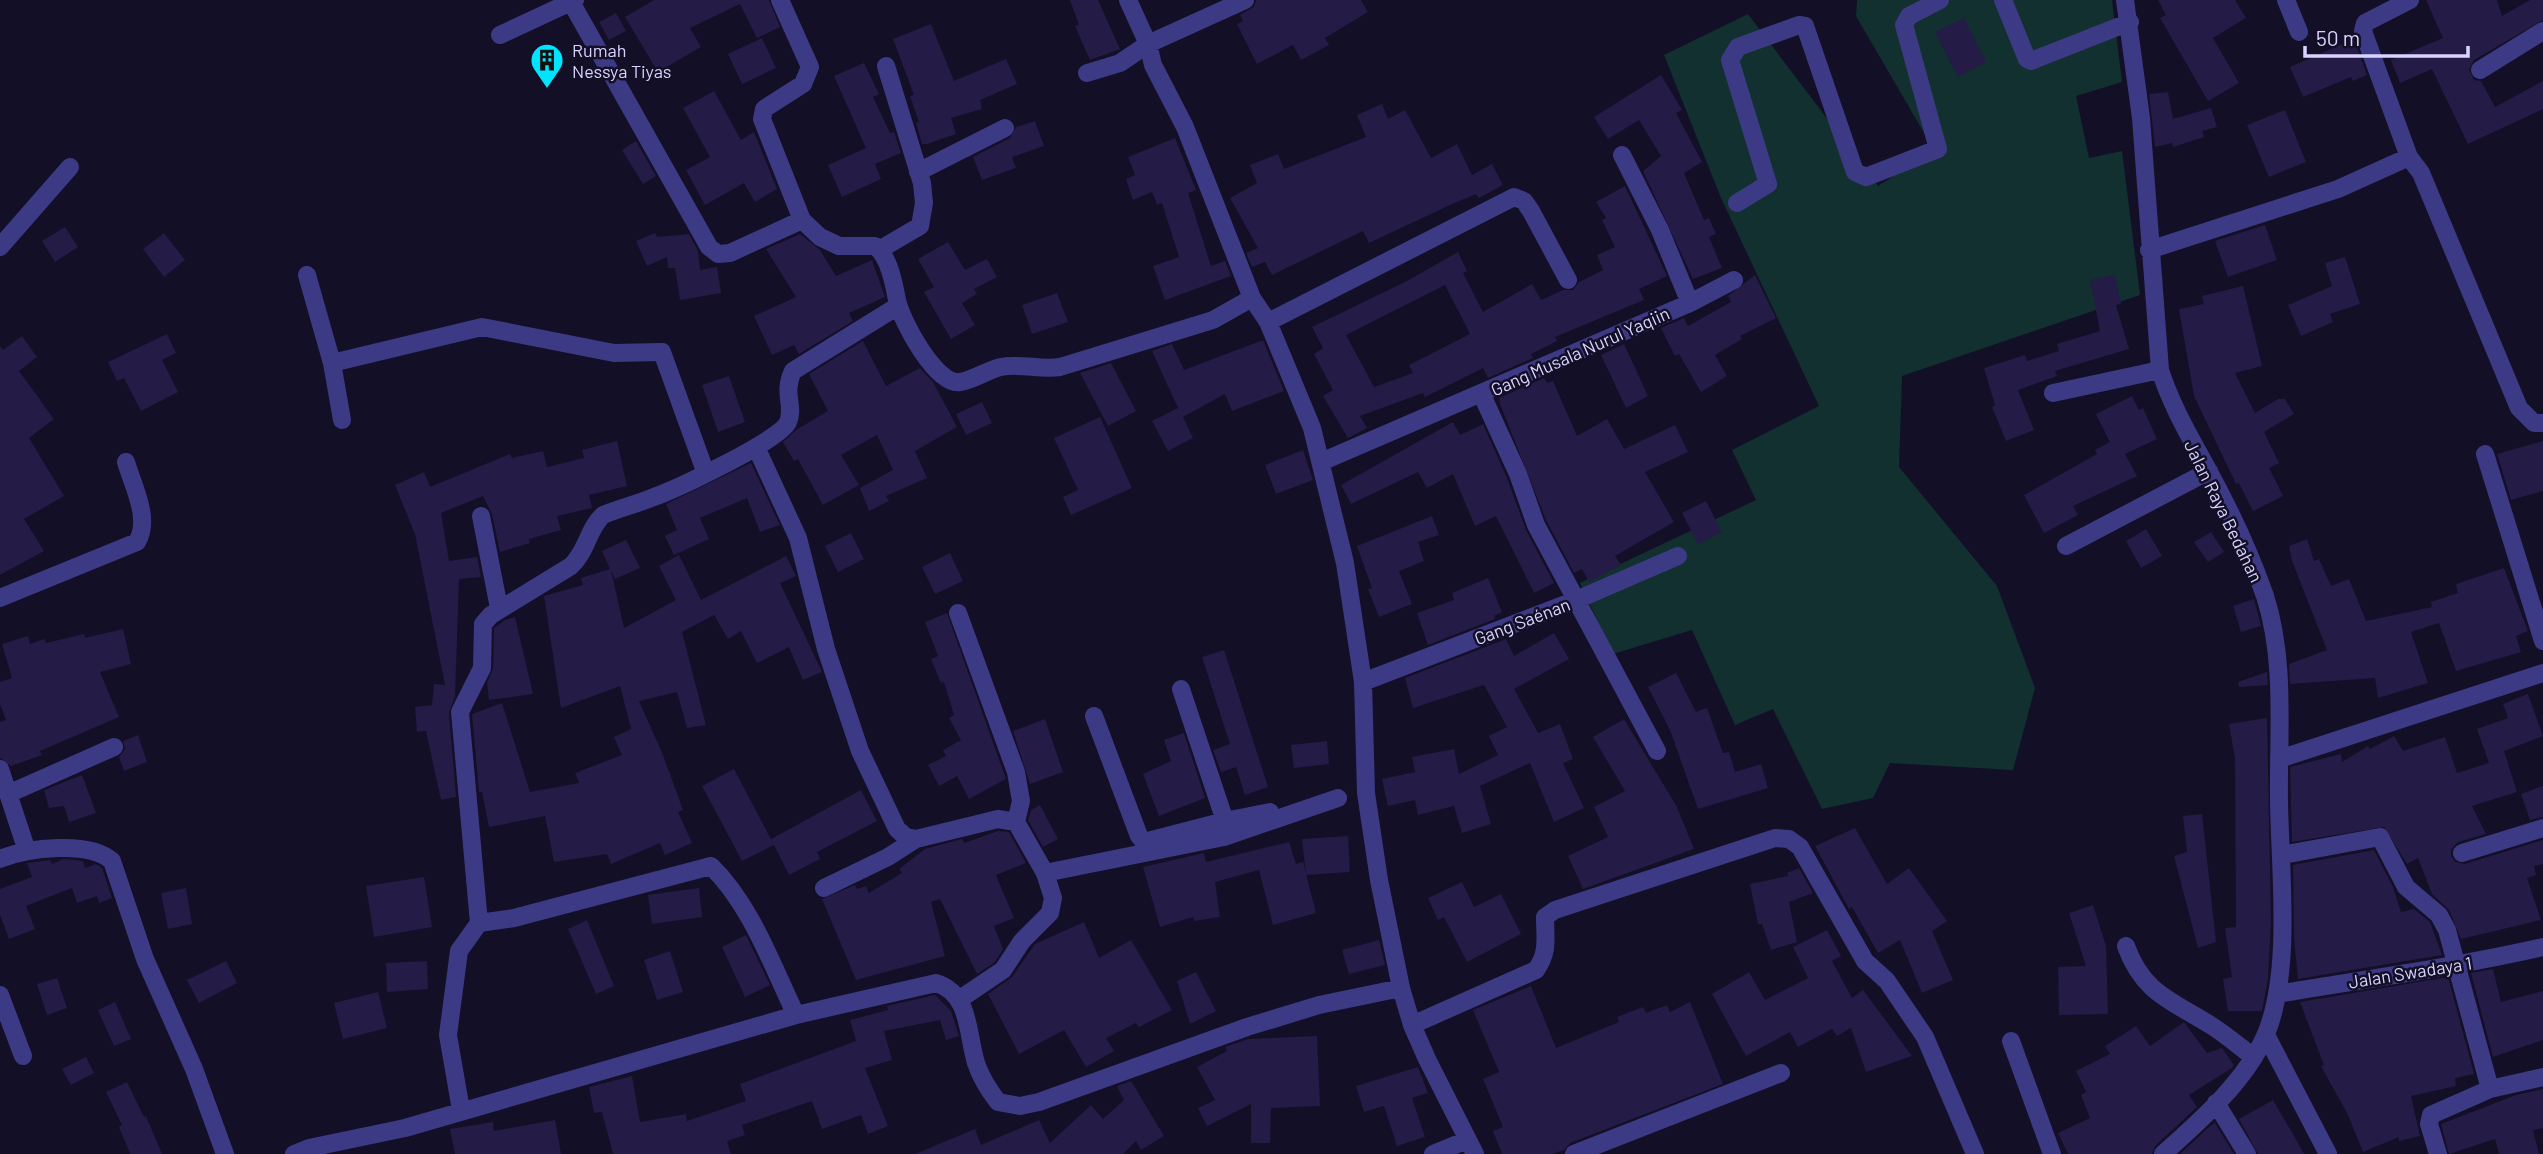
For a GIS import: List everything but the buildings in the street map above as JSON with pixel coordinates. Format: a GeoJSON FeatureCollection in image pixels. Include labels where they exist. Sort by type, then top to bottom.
{"type":"FeatureCollection","features":[{"type":"Feature","properties":{"kind":"street"},"geometry":{"type":"LineString","coordinates":[[780,0],[810,67],[803,84],[764,109],[762,119],[802,220],[820,237],[839,246],[866,245],[879,250],[894,286],[898,306],[918,345],[938,372],[951,382],[960,382],[1002,366],[1046,369],[1060,367],[1213,320],[1252,298]]}},
{"type":"Feature","properties":{"kind":"street"},"geometry":{"type":"LineString","coordinates":[[1128,0],[1148,44],[1153,65],[1185,127],[1252,298],[1268,322],[1312,428],[1321,462],[1345,563],[1363,682],[1366,793],[1379,880],[1401,988],[1412,1025],[1471,1147],[1433,1154]]}},
{"type":"Feature","properties":{"kind":"street"},"geometry":{"type":"LineString","coordinates":[[1087,73],[1120,62],[1148,44],[1245,0]]}},
{"type":"Feature","properties":{"kind":"street"},"geometry":{"type":"LineString","coordinates":[[1737,203],[1768,184],[1730,60],[1738,47],[1799,25],[1805,26],[1855,172],[1866,177],[1938,149],[1904,25],[1909,16],[1940,0]]}},
{"type":"Feature","properties":{"kind":"street"},"geometry":{"type":"LineString","coordinates":[[2003,0],[2027,59],[2031,61],[2130,22]]}},
{"type":"Feature","properties":{"kind":"street","name":"Jalan Raya Bedahan"},"geometry":{"type":"LineString","coordinates":[[2124,0],[2130,22],[2141,118],[2160,370],[2171,403],[2209,471],[2254,566],[2266,599],[2278,675],[2284,889],[2277,994],[2266,1035],[2252,1056],[2216,1103],[2163,1154]]}},
{"type":"Feature","properties":{"kind":"street"},"geometry":{"type":"LineString","coordinates":[[2286,0],[2299,32]]}},
{"type":"Feature","properties":{"kind":"street"},"geometry":{"type":"LineString","coordinates":[[2410,0],[2365,23],[2363,31],[2409,157],[2421,173],[2519,408],[2534,423],[2543,423]]}},
{"type":"Feature","properties":{"kind":"street"},"geometry":{"type":"LineString","coordinates":[[507,32],[573,1],[709,247],[718,254],[730,253],[802,220]]}},
{"type":"Feature","properties":{"kind":"street"},"geometry":{"type":"LineString","coordinates":[[2480,70],[2543,31]]}},
{"type":"Feature","properties":{"kind":"street"},"geometry":{"type":"LineString","coordinates":[[879,250],[920,226],[924,203],[918,172],[886,66]]}},
{"type":"Feature","properties":{"kind":"street"},"geometry":{"type":"LineString","coordinates":[[918,172],[1005,128]]}},
{"type":"Feature","properties":{"kind":"street","name":"Gang Musala Nurul Yaqiin"},"geometry":{"type":"LineString","coordinates":[[1321,462],[1690,303],[1660,230],[1622,155]]}},
{"type":"Feature","properties":{"kind":"street"},"geometry":{"type":"LineString","coordinates":[[2149,250],[2337,189],[2409,157]]}},
{"type":"Feature","properties":{"kind":"street"},"geometry":{"type":"LineString","coordinates":[[0,247],[70,167]]}},
{"type":"Feature","properties":{"kind":"street"},"geometry":{"type":"LineString","coordinates":[[1268,322],[1514,197],[1524,201],[1531,211],[1568,280]]}},
{"type":"Feature","properties":{"kind":"street"},"geometry":{"type":"LineString","coordinates":[[307,275],[332,363],[342,420]]}},
{"type":"Feature","properties":{"kind":"street"},"geometry":{"type":"LineString","coordinates":[[1690,303],[1734,280]]}},
{"type":"Feature","properties":{"kind":"street"},"geometry":{"type":"LineString","coordinates":[[461,1110],[448,1035],[459,951],[478,923],[460,712],[482,668],[483,624],[499,608],[580,558],[595,522],[603,515],[673,489],[756,447],[784,429],[791,411],[786,394],[793,371],[898,306]]}},
{"type":"Feature","properties":{"kind":"street"},"geometry":{"type":"LineString","coordinates":[[332,363],[482,327],[614,353],[656,350],[662,352],[705,471]]}},
{"type":"Feature","properties":{"kind":"street"},"geometry":{"type":"LineString","coordinates":[[2053,393],[2160,370]]}},
{"type":"Feature","properties":{"kind":"street"},"geometry":{"type":"LineString","coordinates":[[1482,394],[1518,474],[1536,525],[1574,601],[1657,751]]}},
{"type":"Feature","properties":{"kind":"street"},"geometry":{"type":"LineString","coordinates":[[756,447],[798,538],[825,649],[864,761],[897,829],[906,837],[916,839]]}},
{"type":"Feature","properties":{"kind":"street"},"geometry":{"type":"LineString","coordinates":[[2485,454],[2543,641]]}},
{"type":"Feature","properties":{"kind":"street"},"geometry":{"type":"LineString","coordinates":[[0,598],[137,542],[142,533],[143,518],[126,461]]}},
{"type":"Feature","properties":{"kind":"street"},"geometry":{"type":"LineString","coordinates":[[2066,546],[2209,471]]}},
{"type":"Feature","properties":{"kind":"street"},"geometry":{"type":"LineString","coordinates":[[481,516],[499,608]]}},
{"type":"Feature","properties":{"kind":"street","name":"Gang Saénan"},"geometry":{"type":"LineString","coordinates":[[1363,682],[1574,601],[1678,556]]}},
{"type":"Feature","properties":{"kind":"street"},"geometry":{"type":"LineString","coordinates":[[958,613],[1016,772],[1021,801],[1016,821],[1045,873],[1053,898],[1050,913],[1022,941],[1003,970],[960,999]]}},
{"type":"Feature","properties":{"kind":"street"},"geometry":{"type":"LineString","coordinates":[[2279,759],[2543,673]]}},
{"type":"Feature","properties":{"kind":"street"},"geometry":{"type":"LineString","coordinates":[[1181,689],[1225,821]]}},
{"type":"Feature","properties":{"kind":"street"},"geometry":{"type":"LineString","coordinates":[[1094,716],[1139,836],[1144,842],[1225,821],[1366,793]]}},
{"type":"Feature","properties":{"kind":"street"},"geometry":{"type":"LineString","coordinates":[[8,793],[114,747]]}},
{"type":"Feature","properties":{"kind":"street"},"geometry":{"type":"LineString","coordinates":[[0,769],[27,851]]}},
{"type":"Feature","properties":{"kind":"street"},"geometry":{"type":"LineString","coordinates":[[1045,873],[1224,837],[1338,798]]}},
{"type":"Feature","properties":{"kind":"street"},"geometry":{"type":"LineString","coordinates":[[824,888],[888,857],[916,839],[998,819],[1016,821]]}},
{"type":"Feature","properties":{"kind":"street"},"geometry":{"type":"LineString","coordinates":[[2462,853],[2543,828]]}},
{"type":"Feature","properties":{"kind":"street"},"geometry":{"type":"LineString","coordinates":[[2282,855],[2380,837],[2406,887],[2439,915],[2453,946],[2490,1089]]}},
{"type":"Feature","properties":{"kind":"street"},"geometry":{"type":"LineString","coordinates":[[1412,1025],[1536,970],[1544,959],[1547,941],[1545,917],[1555,910],[1775,838],[1788,839],[1800,847],[1865,961],[1887,981],[1925,1037],[1975,1154]]}},
{"type":"Feature","properties":{"kind":"street"},"geometry":{"type":"LineString","coordinates":[[0,859],[27,851],[81,850],[100,853],[112,862],[149,968],[194,1069],[225,1154]]}},
{"type":"Feature","properties":{"kind":"street"},"geometry":{"type":"LineString","coordinates":[[478,923],[514,918],[711,866],[726,883],[754,928],[796,1015]]}},
{"type":"Feature","properties":{"kind":"street"},"geometry":{"type":"LineString","coordinates":[[2126,946],[2134,969],[2165,1000],[2211,1025],[2252,1056]]}},
{"type":"Feature","properties":{"kind":"street","name":"Jalan Swadaya 1"},"geometry":{"type":"LineString","coordinates":[[2277,994],[2395,973],[2457,967],[2543,947]]}},
{"type":"Feature","properties":{"kind":"street"},"geometry":{"type":"LineString","coordinates":[[305,1152],[405,1128],[796,1015],[936,983],[946,986],[960,999],[984,1084],[998,1102],[1020,1106],[1058,1096],[1247,1027],[1319,1006],[1401,988]]}},
{"type":"Feature","properties":{"kind":"street"},"geometry":{"type":"LineString","coordinates":[[0,995],[23,1056]]}},
{"type":"Feature","properties":{"kind":"street"},"geometry":{"type":"LineString","coordinates":[[2266,1035],[2328,1154]]}},
{"type":"Feature","properties":{"kind":"street"},"geometry":{"type":"LineString","coordinates":[[2011,1041],[2052,1154]]}},
{"type":"Feature","properties":{"kind":"street"},"geometry":{"type":"LineString","coordinates":[[1574,1154],[1781,1073]]}},
{"type":"Feature","properties":{"kind":"street"},"geometry":{"type":"LineString","coordinates":[[2438,1154],[2429,1124],[2431,1115],[2490,1089],[2543,1077]]}},
{"type":"Feature","properties":{"kind":"street"},"geometry":{"type":"LineString","coordinates":[[2216,1103],[2247,1154]]}},
{"type":"Feature","properties":{"kind":"green space"},"geometry":{"type":"Polygon","coordinates":[[[1857,0],[2112,0],[2122,82],[2076,96],[2089,158],[2122,151],[2140,295],[1902,376],[1899,467],[1997,586],[2035,688],[2013,770],[1890,763],[1873,798],[1822,809],[1773,709],[1735,725],[1692,630],[1613,654],[1580,583],[1756,500],[1732,450],[1819,406],[1721,198],[1664,55],[1748,14],[1878,186],[1934,150],[1856,16],[1857,0]]]}},
{"type":"Feature","properties":{"kind":"place","name":"Rumah Nessya Tiyas"},"geometry":{"type":"Point","coordinates":[547,90]}}]}
